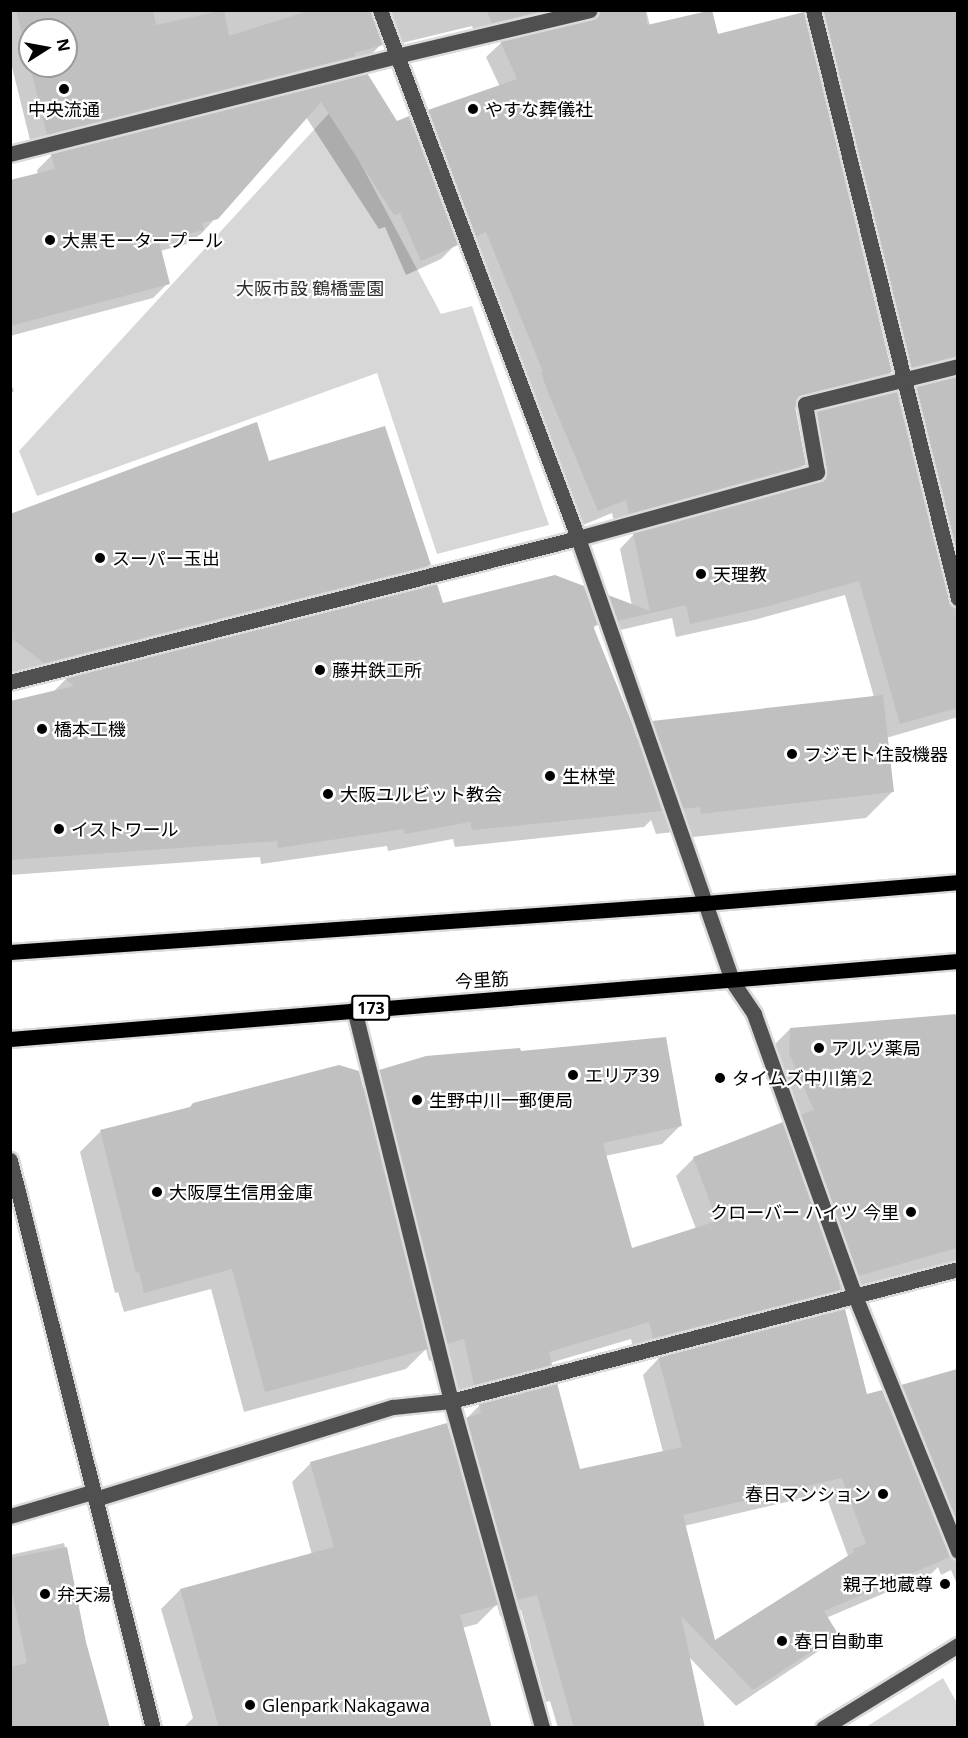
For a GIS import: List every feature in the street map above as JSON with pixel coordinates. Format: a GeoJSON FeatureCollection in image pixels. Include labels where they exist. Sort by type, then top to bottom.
{"type":"FeatureCollection","features":[{"type":"Feature","properties":{"kind":"main road"},"geometry":{"type":"LineString","coordinates":[[10,952],[705,903],[957,882]]}},
{"type":"Feature","properties":{"kind":"main road","name":"今里筋"},"geometry":{"type":"LineString","coordinates":[[10,1039],[957,961]]}},
{"type":"Feature","properties":{"kind":"street"},"geometry":{"type":"LineString","coordinates":[[380,10],[578,538],[732,981],[754,1014],[855,1296],[957,1551]]}},
{"type":"Feature","properties":{"kind":"street"},"geometry":{"type":"LineString","coordinates":[[10,154],[396,56],[590,10]]}},
{"type":"Feature","properties":{"kind":"street"},"geometry":{"type":"LineString","coordinates":[[813,10],[957,598]]}},
{"type":"Feature","properties":{"kind":"street"},"geometry":{"type":"LineString","coordinates":[[10,682],[578,538],[817,472],[805,404],[957,366]]}},
{"type":"Feature","properties":{"kind":"street"},"geometry":{"type":"LineString","coordinates":[[354,1009],[451,1401],[542,1728]]}},
{"type":"Feature","properties":{"kind":"street"},"geometry":{"type":"LineString","coordinates":[[10,1160],[153,1728]]}},
{"type":"Feature","properties":{"kind":"street"},"geometry":{"type":"LineString","coordinates":[[10,1516],[94,1496],[393,1407],[451,1401],[957,1269]]}},
{"type":"Feature","properties":{"kind":"street"},"geometry":{"type":"LineString","coordinates":[[823,1728],[957,1645]]}},
{"type":"Feature","properties":{"kind":"green space","name":"大阪市設 鶴橋霊園"},"geometry":{"type":"Polygon","coordinates":[[[332,110],[441,314],[472,306],[549,525],[437,554],[377,373],[37,496],[19,451],[332,110]]]}},
{"type":"Feature","properties":{"kind":"green space"},"geometry":{"type":"Polygon","coordinates":[[[943,1678],[957,1703],[957,1727],[866,1727],[943,1678]]]}},
{"type":"Feature","properties":{"kind":"building"},"geometry":{"type":"Polygon","coordinates":[[[16,10],[153,10],[156,25],[224,10],[229,36],[311,10],[371,10],[383,45],[354,53],[356,56],[47,135],[33,78],[78,78],[78,18],[18,18],[16,10]]]}},
{"type":"Feature","properties":{"kind":"building"},"geometry":{"type":"Polygon","coordinates":[[[486,10],[546,10],[492,23],[486,10]]]}},
{"type":"Feature","properties":{"kind":"building"},"geometry":{"type":"Polygon","coordinates":[[[599,10],[645,10],[647,25],[712,10],[718,34],[804,12],[892,372],[798,397],[795,406],[806,465],[629,514],[626,500],[598,511],[548,392],[541,373],[543,372],[486,232],[475,237],[428,110],[517,79],[500,41],[592,19],[599,10]]]}},
{"type":"Feature","properties":{"kind":"building"},"geometry":{"type":"Polygon","coordinates":[[[823,10],[957,10],[957,356],[911,368],[823,10]]]}},
{"type":"Feature","properties":{"kind":"building"},"geometry":{"type":"Polygon","coordinates":[[[367,73],[397,121],[409,116],[458,245],[421,261],[400,213],[394,215],[321,102],[218,219],[202,223],[204,230],[159,241],[170,284],[10,326],[10,180],[55,169],[51,154],[367,73]]]}},
{"type":"Feature","properties":{"kind":"building"},"geometry":{"type":"Polygon","coordinates":[[[957,376],[957,555],[916,387],[957,376]]]}},
{"type":"Feature","properties":{"kind":"building"},"geometry":{"type":"Polygon","coordinates":[[[897,391],[949,600],[957,607],[957,708],[900,724],[859,581],[769,606],[690,624],[686,605],[617,621],[608,595],[650,611],[633,533],[820,481],[826,476],[827,470],[816,411],[897,391]]]}},
{"type":"Feature","properties":{"kind":"building"},"geometry":{"type":"Polygon","coordinates":[[[257,422],[269,461],[385,426],[431,565],[44,663],[10,637],[10,514],[257,422]]]}},
{"type":"Feature","properties":{"kind":"building"},"geometry":{"type":"Polygon","coordinates":[[[555,575],[584,586],[598,625],[593,626],[632,723],[662,811],[472,830],[470,822],[405,834],[404,829],[278,848],[277,841],[10,860],[10,701],[74,686],[64,678],[437,584],[443,603],[555,575]]]}},
{"type":"Feature","properties":{"kind":"building","name":"フジモト住設機器"},"geometry":{"type":"Polygon","coordinates":[[[883,695],[894,792],[701,814],[700,807],[682,809],[652,721],[883,695]]]}},
{"type":"Feature","properties":{"kind":"building"},"geometry":{"type":"Polygon","coordinates":[[[957,1014],[957,1248],[858,1276],[801,1115],[814,1110],[789,1053],[790,1028],[957,1014]]]}},
{"type":"Feature","properties":{"kind":"building"},"geometry":{"type":"Polygon","coordinates":[[[666,1037],[682,1126],[603,1143],[632,1248],[717,1221],[693,1157],[783,1122],[839,1281],[840,1290],[653,1338],[649,1322],[549,1352],[552,1365],[474,1385],[464,1339],[447,1344],[379,1070],[426,1056],[520,1048],[521,1051],[666,1037]]]}},
{"type":"Feature","properties":{"kind":"building"},"geometry":{"type":"Polygon","coordinates":[[[339,1065],[359,1071],[428,1349],[265,1392],[232,1269],[144,1293],[139,1272],[136,1273],[100,1130],[339,1065]]]}},
{"type":"Feature","properties":{"kind":"building"},"geometry":{"type":"Polygon","coordinates":[[[845,1309],[867,1394],[882,1390],[950,1557],[824,1611],[838,1634],[753,1690],[681,1616],[705,1728],[574,1728],[537,1595],[517,1600],[466,1418],[481,1413],[479,1404],[557,1383],[580,1469],[682,1447],[658,1357],[845,1309]],[[842,1478],[683,1515],[715,1640],[854,1552],[853,1549],[866,1544],[842,1478]]]}},
{"type":"Feature","properties":{"kind":"building"},"geometry":{"type":"Polygon","coordinates":[[[957,1369],[957,1524],[901,1385],[957,1369]]]}},
{"type":"Feature","properties":{"kind":"building"},"geometry":{"type":"Polygon","coordinates":[[[447,1423],[498,1605],[460,1615],[492,1728],[219,1728],[180,1589],[334,1547],[310,1462],[447,1423]]]}},
{"type":"Feature","properties":{"kind":"building"},"geometry":{"type":"Polygon","coordinates":[[[67,1547],[86,1642],[110,1728],[10,1728],[10,1667],[27,1663],[10,1583],[10,1558],[67,1547]]]}},
{"type":"Feature","properties":{"kind":"place","name":"中央流通"},"geometry":{"type":"Point","coordinates":[64,89]}},
{"type":"Feature","properties":{"kind":"place","name":"やすな葬儀社"},"geometry":{"type":"Point","coordinates":[473,109]}},
{"type":"Feature","properties":{"kind":"place","name":"大黒モータープール"},"geometry":{"type":"Point","coordinates":[50,240]}},
{"type":"Feature","properties":{"kind":"place","name":"スーパー玉出"},"geometry":{"type":"Point","coordinates":[100,558]}},
{"type":"Feature","properties":{"kind":"place","name":"天理教"},"geometry":{"type":"Point","coordinates":[701,574]}},
{"type":"Feature","properties":{"kind":"place","name":"藤井鉄工所"},"geometry":{"type":"Point","coordinates":[320,670]}},
{"type":"Feature","properties":{"kind":"place","name":"橋本工機"},"geometry":{"type":"Point","coordinates":[42,729]}},
{"type":"Feature","properties":{"kind":"place","name":"フジモト住設機器"},"geometry":{"type":"Point","coordinates":[792,754]}},
{"type":"Feature","properties":{"kind":"place","name":"生林堂"},"geometry":{"type":"Point","coordinates":[550,776]}},
{"type":"Feature","properties":{"kind":"place","name":"大阪ユルビット教会"},"geometry":{"type":"Point","coordinates":[328,794]}},
{"type":"Feature","properties":{"kind":"place","name":"イストワール"},"geometry":{"type":"Point","coordinates":[59,829]}},
{"type":"Feature","properties":{"kind":"place","name":"アルツ薬局"},"geometry":{"type":"Point","coordinates":[819,1048]}},
{"type":"Feature","properties":{"kind":"place","name":"エリア39"},"geometry":{"type":"Point","coordinates":[573,1075]}},
{"type":"Feature","properties":{"kind":"place","name":"タイムズ中川第２"},"geometry":{"type":"Point","coordinates":[720,1078]}},
{"type":"Feature","properties":{"kind":"place","name":"生野中川一郵便局"},"geometry":{"type":"Point","coordinates":[417,1100]}},
{"type":"Feature","properties":{"kind":"place","name":"大阪厚生信用金庫"},"geometry":{"type":"Point","coordinates":[157,1192]}},
{"type":"Feature","properties":{"kind":"place","name":"クローバー ハイツ 今里"},"geometry":{"type":"Point","coordinates":[911,1212]}},
{"type":"Feature","properties":{"kind":"place","name":"春日マンション"},"geometry":{"type":"Point","coordinates":[883,1494]}},
{"type":"Feature","properties":{"kind":"place","name":"親子地蔵尊"},"geometry":{"type":"Point","coordinates":[945,1584]}},
{"type":"Feature","properties":{"kind":"place","name":"弁天湯"},"geometry":{"type":"Point","coordinates":[45,1594]}},
{"type":"Feature","properties":{"kind":"place","name":"春日自動車"},"geometry":{"type":"Point","coordinates":[782,1641]}},
{"type":"Feature","properties":{"kind":"place","name":"Glenpark Nakagawa"},"geometry":{"type":"Point","coordinates":[250,1705]}}]}
